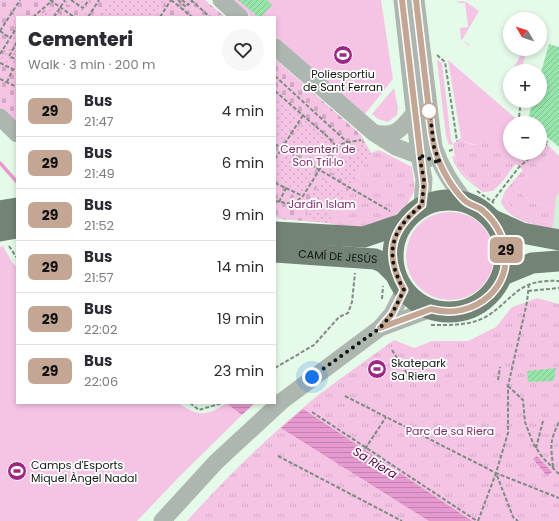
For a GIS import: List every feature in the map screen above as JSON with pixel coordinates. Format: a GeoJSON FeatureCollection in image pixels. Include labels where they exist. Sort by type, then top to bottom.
{"type":"FeatureCollection","features":[{"type":"Feature","properties":{"kind":"main road"},"geometry":{"type":"LineString","coordinates":[[493,211],[504,240],[506,252],[503,275],[495,290],[482,302],[474,306],[457,311],[439,311],[429,317],[400,282],[392,260],[398,219],[422,205],[437,200],[465,201],[481,209],[493,211],[522,233],[559,240]]}},
{"type":"Feature","properties":{"kind":"main road","name":"CAMÍ DE JESÚS"},"geometry":{"type":"LineString","coordinates":[[276,232],[364,238],[398,219]]}},
{"type":"Feature","properties":{"kind":"main road","name":"CAMÍ DE JESÚS"},"geometry":{"type":"LineString","coordinates":[[276,252],[374,259],[384,263],[400,282]]}},
{"type":"Feature","properties":{"kind":"main road"},"geometry":{"type":"LineString","coordinates":[[503,275],[532,263],[559,260]]}},
{"type":"Feature","properties":{"kind":"street"},"geometry":{"type":"LineString","coordinates":[[221,0],[239,16]]}},
{"type":"Feature","properties":{"kind":"street"},"geometry":{"type":"LineString","coordinates":[[402,0],[419,155],[424,180],[422,205]]}},
{"type":"Feature","properties":{"kind":"street"},"geometry":{"type":"LineString","coordinates":[[416,0],[434,147],[449,180],[465,201]]}},
{"type":"Feature","properties":{"kind":"street"},"geometry":{"type":"LineString","coordinates":[[276,48],[369,136],[396,148],[440,163]]}},
{"type":"Feature","properties":{"kind":"street"},"geometry":{"type":"LineString","coordinates":[[369,136],[394,133],[402,128],[415,113]]}},
{"type":"Feature","properties":{"kind":"street"},"geometry":{"type":"LineString","coordinates":[[0,117],[16,133]]}},
{"type":"Feature","properties":{"kind":"street"},"geometry":{"type":"LineString","coordinates":[[162,521],[216,462],[282,401],[312,377],[380,328],[392,314],[400,282]]}},
{"type":"Feature","properties":{"kind":"street"},"geometry":{"type":"LineString","coordinates":[[380,328],[429,317]]}},
{"type":"Feature","properties":{"kind":"path"},"geometry":{"type":"LineString","coordinates":[[10,38],[0,31],[20,0]]}},
{"type":"Feature","properties":{"kind":"path"},"geometry":{"type":"LineString","coordinates":[[50,0],[72,16]]}},
{"type":"Feature","properties":{"kind":"path"},"geometry":{"type":"LineString","coordinates":[[55,16],[65,0]]}},
{"type":"Feature","properties":{"kind":"path"},"geometry":{"type":"LineString","coordinates":[[72,0],[83,8],[89,0]]}},
{"type":"Feature","properties":{"kind":"path"},"geometry":{"type":"LineString","coordinates":[[89,16],[99,0]]}},
{"type":"Feature","properties":{"kind":"path"},"geometry":{"type":"LineString","coordinates":[[161,16],[171,0],[191,16]]}},
{"type":"Feature","properties":{"kind":"path"},"geometry":{"type":"LineString","coordinates":[[178,0],[185,6],[183,10]]}},
{"type":"Feature","properties":{"kind":"path"},"geometry":{"type":"LineString","coordinates":[[182,0],[188,5],[191,0],[209,16]]}},
{"type":"Feature","properties":{"kind":"path"},"geometry":{"type":"LineString","coordinates":[[34,16],[53,1]]}},
{"type":"Feature","properties":{"kind":"path"},"geometry":{"type":"LineString","coordinates":[[0,54],[16,29]]}},
{"type":"Feature","properties":{"kind":"path"},"geometry":{"type":"LineString","coordinates":[[0,44],[4,47]]}},
{"type":"Feature","properties":{"kind":"path"},"geometry":{"type":"LineString","coordinates":[[16,44],[8,56],[16,60]]}},
{"type":"Feature","properties":{"kind":"path"},"geometry":{"type":"LineString","coordinates":[[435,54],[445,62],[457,141]]}},
{"type":"Feature","properties":{"kind":"path"},"geometry":{"type":"LineString","coordinates":[[0,67],[1,64],[16,70]]}},
{"type":"Feature","properties":{"kind":"path"},"geometry":{"type":"LineString","coordinates":[[7,82],[13,69]]}},
{"type":"Feature","properties":{"kind":"path"},"geometry":{"type":"LineString","coordinates":[[276,77],[348,143]]}},
{"type":"Feature","properties":{"kind":"path"},"geometry":{"type":"LineString","coordinates":[[0,79],[16,86]]}},
{"type":"Feature","properties":{"kind":"path"},"geometry":{"type":"LineString","coordinates":[[276,92],[335,145]]}},
{"type":"Feature","properties":{"kind":"path"},"geometry":{"type":"LineString","coordinates":[[276,158],[303,115]]}},
{"type":"Feature","properties":{"kind":"path"},"geometry":{"type":"LineString","coordinates":[[276,201],[293,204],[303,196],[335,145],[348,143],[369,136]]}},
{"type":"Feature","properties":{"kind":"path"},"geometry":{"type":"LineString","coordinates":[[276,145],[398,219]]}},
{"type":"Feature","properties":{"kind":"path"},"geometry":{"type":"LineString","coordinates":[[493,211],[519,167],[528,160]]}},
{"type":"Feature","properties":{"kind":"path"},"geometry":{"type":"LineString","coordinates":[[276,183],[303,196]]}},
{"type":"Feature","properties":{"kind":"path"},"geometry":{"type":"LineString","coordinates":[[279,202],[286,188]]}},
{"type":"Feature","properties":{"kind":"path"},"geometry":{"type":"LineString","coordinates":[[276,367],[314,344],[338,317],[348,313],[352,302],[355,270]]}},
{"type":"Feature","properties":{"kind":"path"},"geometry":{"type":"LineString","coordinates":[[429,317],[460,325],[488,315],[514,292],[529,284],[540,280],[559,281]]}},
{"type":"Feature","properties":{"kind":"path"},"geometry":{"type":"LineString","coordinates":[[312,412],[365,449],[477,521],[496,473],[508,433],[508,386],[527,302],[529,284]]}},
{"type":"Feature","properties":{"kind":"path"},"geometry":{"type":"LineString","coordinates":[[528,291],[559,288]]}},
{"type":"Feature","properties":{"kind":"path"},"geometry":{"type":"LineString","coordinates":[[392,350],[409,377]]}},
{"type":"Feature","properties":{"kind":"path"},"geometry":{"type":"LineString","coordinates":[[498,380],[500,367]]}},
{"type":"Feature","properties":{"kind":"path"},"geometry":{"type":"LineString","coordinates":[[508,386],[523,400],[525,422],[536,448],[559,474]]}},
{"type":"Feature","properties":{"kind":"path"},"geometry":{"type":"LineString","coordinates":[[345,396],[496,473],[559,498]]}},
{"type":"Feature","properties":{"kind":"path"},"geometry":{"type":"LineString","coordinates":[[191,404],[199,410],[219,404]]}},
{"type":"Feature","properties":{"kind":"path"},"geometry":{"type":"LineString","coordinates":[[365,449],[386,417]]}},
{"type":"Feature","properties":{"kind":"path"},"geometry":{"type":"LineString","coordinates":[[536,448],[544,422]]}},
{"type":"Feature","properties":{"kind":"path"},"geometry":{"type":"LineString","coordinates":[[553,468],[550,446],[552,437],[559,422]]}},
{"type":"Feature","properties":{"kind":"path"},"geometry":{"type":"LineString","coordinates":[[278,456],[402,521]]}},
{"type":"Feature","properties":{"kind":"path"},"geometry":{"type":"LineString","coordinates":[[496,473],[513,517],[518,521]]}},
{"type":"Feature","properties":{"kind":"shaded area"},"geometry":{"type":"Polygon","coordinates":[[[559,193],[559,233],[552,228],[556,196],[559,193]]]}},
{"type":"Feature","properties":{"kind":"green space"},"geometry":{"type":"Polygon","coordinates":[[[0,0],[205,0],[224,16],[16,16],[16,142],[0,128],[0,0]]]}},
{"type":"Feature","properties":{"kind":"green space"},"geometry":{"type":"Polygon","coordinates":[[[60,0],[95,0],[85,15],[60,0]]]}},
{"type":"Feature","properties":{"kind":"green space"},"geometry":{"type":"Polygon","coordinates":[[[108,0],[162,0],[165,2],[156,16],[98,16],[108,0]]]}},
{"type":"Feature","properties":{"kind":"green space","name":"Poliesportiu de Sant Ferran"},"geometry":{"type":"Polygon","coordinates":[[[231,0],[381,0],[393,79],[365,114],[276,38],[276,16],[250,16],[231,0]]]}},
{"type":"Feature","properties":{"kind":"green space"},"geometry":{"type":"Polygon","coordinates":[[[461,1],[466,2],[479,11],[462,40],[460,28],[468,27],[465,3],[457,3],[461,1]]]}},
{"type":"Feature","properties":{"kind":"green space"},"geometry":{"type":"Polygon","coordinates":[[[51,9],[62,16],[37,16],[51,9]]]}},
{"type":"Feature","properties":{"kind":"green space"},"geometry":{"type":"Polygon","coordinates":[[[16,34],[16,67],[0,60],[16,34]]]}},
{"type":"Feature","properties":{"kind":"green space"},"geometry":{"type":"Polygon","coordinates":[[[520,56],[525,56],[523,64],[516,64],[520,56]]]}},
{"type":"Feature","properties":{"kind":"green space","name":"Cementeri de Son Tril·lo"},"geometry":{"type":"Polygon","coordinates":[[[276,60],[360,134],[371,153],[356,177],[362,181],[342,199],[328,223],[276,217],[276,60]]]}},
{"type":"Feature","properties":{"kind":"green space"},"geometry":{"type":"Polygon","coordinates":[[[437,60],[442,63],[451,140],[453,144],[449,145],[446,136],[437,60]]]}},
{"type":"Feature","properties":{"kind":"green space"},"geometry":{"type":"Polygon","coordinates":[[[448,60],[513,116],[503,116],[503,154],[485,142],[472,144],[461,138],[448,60]]]}},
{"type":"Feature","properties":{"kind":"green space"},"geometry":{"type":"Polygon","coordinates":[[[394,88],[398,108],[397,115],[388,122],[378,119],[372,114],[394,88]]]}},
{"type":"Feature","properties":{"kind":"green space"},"geometry":{"type":"Polygon","coordinates":[[[276,95],[300,115],[283,142],[276,137],[276,95]]]}},
{"type":"Feature","properties":{"kind":"green space"},"geometry":{"type":"Polygon","coordinates":[[[304,119],[331,144],[319,165],[287,145],[304,119]]]}},
{"type":"Feature","properties":{"kind":"green space"},"geometry":{"type":"Polygon","coordinates":[[[461,138],[469,144],[491,141],[503,152],[503,160],[542,160],[515,188],[531,202],[555,208],[553,224],[539,221],[519,213],[508,204],[504,198],[505,191],[523,170],[516,164],[499,186],[491,190],[486,189],[474,183],[460,169],[457,163],[453,144],[461,138]]]}},
{"type":"Feature","properties":{"kind":"green space"},"geometry":{"type":"Polygon","coordinates":[[[366,144],[371,153],[351,184],[329,171],[342,150],[366,144]]]}},
{"type":"Feature","properties":{"kind":"green space"},"geometry":{"type":"Polygon","coordinates":[[[547,145],[552,149],[547,154],[547,145]]]}},
{"type":"Feature","properties":{"kind":"green space"},"geometry":{"type":"Polygon","coordinates":[[[552,149],[559,156],[559,193],[556,196],[555,208],[531,202],[515,188],[542,160],[547,160],[547,154],[552,149]]]}},
{"type":"Feature","properties":{"kind":"green space"},"geometry":{"type":"Polygon","coordinates":[[[379,150],[412,167],[415,190],[407,204],[388,222],[364,232],[328,223],[371,153],[379,150]]]}},
{"type":"Feature","properties":{"kind":"green space"},"geometry":{"type":"Polygon","coordinates":[[[283,152],[315,172],[302,193],[276,180],[276,163],[283,152]]]}},
{"type":"Feature","properties":{"kind":"green space"},"geometry":{"type":"Polygon","coordinates":[[[455,156],[460,168],[470,180],[482,187],[495,189],[494,191],[483,192],[468,181],[454,163],[452,157],[455,156]]]}},
{"type":"Feature","properties":{"kind":"green space","name":"Jardín Islam"},"geometry":{"type":"Polygon","coordinates":[[[324,178],[346,193],[328,223],[307,221],[307,202],[324,178]]]}},
{"type":"Feature","properties":{"kind":"green space"},"geometry":{"type":"Polygon","coordinates":[[[505,191],[504,198],[513,209],[526,216],[553,224],[552,228],[523,221],[510,214],[501,202],[505,191]]]}},
{"type":"Feature","properties":{"kind":"green space"},"geometry":{"type":"Polygon","coordinates":[[[450,212],[467,216],[481,225],[490,239],[494,256],[490,273],[481,287],[467,296],[450,300],[433,296],[419,287],[410,273],[406,256],[410,239],[419,225],[433,216],[450,212]]]}},
{"type":"Feature","properties":{"kind":"green space"},"geometry":{"type":"Polygon","coordinates":[[[3,246],[16,266],[16,404],[180,404],[197,412],[207,413],[227,404],[242,415],[137,521],[0,521],[0,247],[3,246]]]}},
{"type":"Feature","properties":{"kind":"green space","name":"Parc de sa Riera"},"geometry":{"type":"Polygon","coordinates":[[[537,298],[559,304],[559,521],[187,521],[250,456],[283,425],[317,396],[394,340],[414,348],[432,341],[468,341],[496,327],[512,307],[537,298]]]}},
{"type":"Feature","properties":{"kind":"water"},"geometry":{"type":"Polygon","coordinates":[[[227,404],[254,404],[242,415],[227,404]]]}},
{"type":"Feature","properties":{"kind":"water"},"geometry":{"type":"Polygon","coordinates":[[[303,409],[472,521],[429,521],[281,428],[303,409]]]}},
{"type":"Feature","properties":{"kind":"water"},"geometry":{"type":"Polygon","coordinates":[[[537,456],[552,472],[547,476],[533,459],[537,456]]]}},
{"type":"Feature","properties":{"kind":"building"},"geometry":{"type":"Polygon","coordinates":[[[238,0],[267,0],[272,5],[262,16],[257,16],[238,0]]]}},
{"type":"Feature","properties":{"kind":"building"},"geometry":{"type":"Polygon","coordinates":[[[549,44],[559,47],[559,147],[547,137],[547,116],[529,116],[531,108],[547,108],[547,64],[543,64],[546,56],[547,56],[549,44]]]}},
{"type":"Feature","properties":{"kind":"building"},"geometry":{"type":"Polygon","coordinates":[[[556,368],[554,381],[528,382],[527,371],[556,368]]]}},
{"type":"Feature","properties":{"kind":"waterway","name":"Sa Riera"},"geometry":{"type":"LineString","coordinates":[[0,163],[16,181]]}},
{"type":"Feature","properties":{"kind":"bus line","name":"29"},"geometry":{"type":"LineString","coordinates":[[402,0],[419,155],[424,186],[422,205],[402,224],[393,246],[392,260],[395,274],[404,290],[392,314],[380,328],[420,315],[431,309],[439,311],[457,311],[482,302],[495,290],[500,282],[505,263],[506,252],[504,240],[493,220],[481,209],[465,201],[449,180],[434,147],[416,0]]}},
{"type":"Feature","properties":{"kind":"place","name":"Poliesportiu de Sant Ferran"},"geometry":{"type":"Point","coordinates":[343,55]}},
{"type":"Feature","properties":{"kind":"place","name":"Skatepark Sa Riera"},"geometry":{"type":"Point","coordinates":[377,369]}},
{"type":"Feature","properties":{"kind":"place","name":"Camps d'Esports Miquel Àngel Nadal"},"geometry":{"type":"Point","coordinates":[17,471]}},
{"type":"Feature","properties":{"kind":"route"},"geometry":{"type":"LineString","coordinates":[[312,377],[380,328],[392,314],[404,290],[395,274],[392,260],[393,246],[402,224],[422,205],[424,180],[419,155],[440,163],[434,147],[429,106],[429,111]]}}]}
